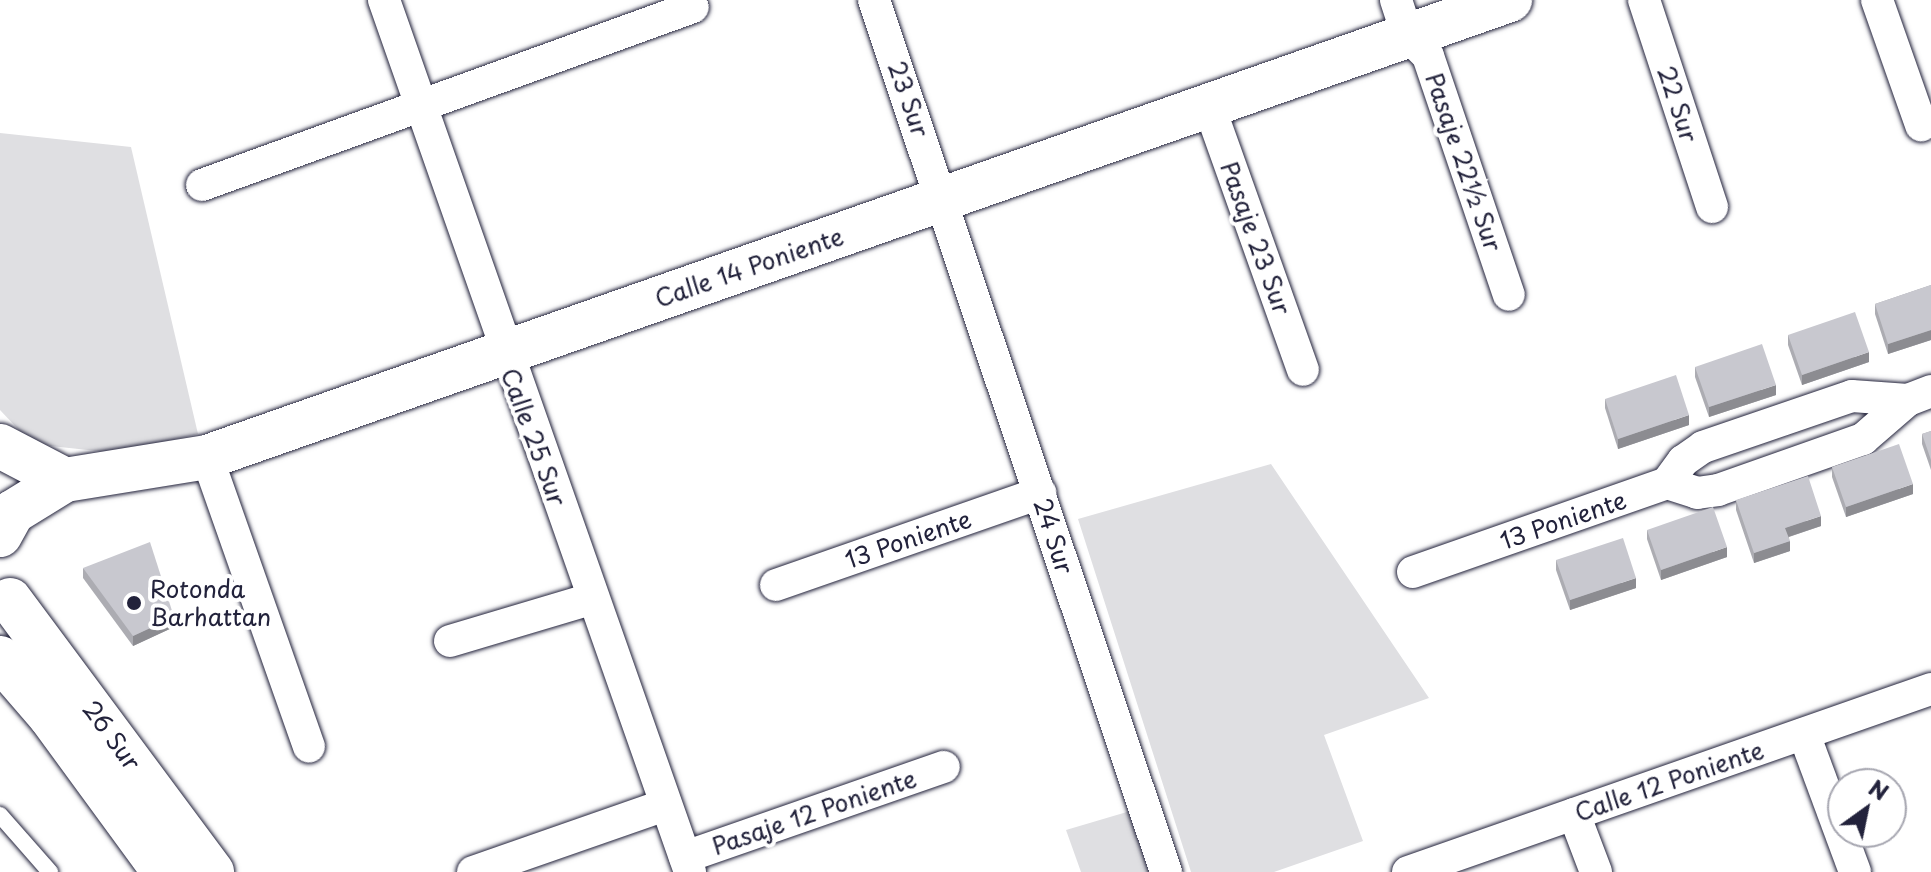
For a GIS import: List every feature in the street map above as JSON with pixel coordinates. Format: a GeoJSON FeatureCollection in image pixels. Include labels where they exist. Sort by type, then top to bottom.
{"type":"FeatureCollection","features":[{"type":"Feature","properties":{"kind":"street","name":"Calle 25 Sur"},"geometry":{"type":"LineString","coordinates":[[384,0],[504,353],[688,864]]}},
{"type":"Feature","properties":{"kind":"street","name":"23 Sur"},"geometry":{"type":"LineString","coordinates":[[874,0],[943,199]]}},
{"type":"Feature","properties":{"kind":"street","name":"Calle 14 Poniente"},"geometry":{"type":"LineString","coordinates":[[0,535],[13,512],[65,480],[207,457],[1209,106],[1402,18],[1510,0]]}},
{"type":"Feature","properties":{"kind":"street","name":"22 Sur"},"geometry":{"type":"LineString","coordinates":[[1644,0],[1712,207]]}},
{"type":"Feature","properties":{"kind":"street"},"geometry":{"type":"LineString","coordinates":[[1877,0],[1921,125]]}},
{"type":"Feature","properties":{"kind":"street"},"geometry":{"type":"LineString","coordinates":[[202,185],[693,7]]}},
{"type":"Feature","properties":{"kind":"street","name":"Pasaje 22½ Sur"},"geometry":{"type":"LineString","coordinates":[[1402,18],[1428,56],[1509,295]]}},
{"type":"Feature","properties":{"kind":"street","name":"Pasaje 23 Sur"},"geometry":{"type":"LineString","coordinates":[[1209,106],[1303,370]]}},
{"type":"Feature","properties":{"kind":"street","name":"24 Sur"},"geometry":{"type":"LineString","coordinates":[[943,199],[1166,872]]}},
{"type":"Feature","properties":{"kind":"street","name":"13 Poniente"},"geometry":{"type":"LineString","coordinates":[[1413,572],[1667,483],[1683,461],[1703,447],[1852,396],[1919,396]]}},
{"type":"Feature","properties":{"kind":"street","name":"13 Poniente"},"geometry":{"type":"LineString","coordinates":[[1667,483],[1697,493],[1718,490],[1863,439],[1919,396]]}},
{"type":"Feature","properties":{"kind":"street"},"geometry":{"type":"LineString","coordinates":[[0,446],[65,480]]}},
{"type":"Feature","properties":{"kind":"street"},"geometry":{"type":"LineString","coordinates":[[207,457],[309,747]]}},
{"type":"Feature","properties":{"kind":"street","name":"13 Poniente"},"geometry":{"type":"LineString","coordinates":[[776,585],[1040,493]]}},
{"type":"Feature","properties":{"kind":"street","name":"26 Sur"},"geometry":{"type":"LineString","coordinates":[[3,597],[212,872]]}},
{"type":"Feature","properties":{"kind":"street"},"geometry":{"type":"LineString","coordinates":[[450,641],[591,599]]}},
{"type":"Feature","properties":{"kind":"street","name":"26 Sur"},"geometry":{"type":"LineString","coordinates":[[0,658],[50,716],[164,872]]}},
{"type":"Feature","properties":{"kind":"street","name":"Calle 12 Poniente"},"geometry":{"type":"LineString","coordinates":[[1408,872],[1931,689]]}},
{"type":"Feature","properties":{"kind":"street"},"geometry":{"type":"LineString","coordinates":[[1804,734],[1855,872]]}},
{"type":"Feature","properties":{"kind":"street","name":"Pasaje 12 Poniente"},"geometry":{"type":"LineString","coordinates":[[688,864],[944,767]]}},
{"type":"Feature","properties":{"kind":"street"},"geometry":{"type":"LineString","coordinates":[[473,872],[665,805]]}},
{"type":"Feature","properties":{"kind":"street"},"geometry":{"type":"LineString","coordinates":[[1574,814],[1596,872]]}},
{"type":"Feature","properties":{"kind":"lane"},"geometry":{"type":"LineString","coordinates":[[0,815],[50,872]]}},
{"type":"Feature","properties":{"kind":"shaded area"},"geometry":{"type":"Polygon","coordinates":[[[0,133],[131,147],[198,434],[116,453],[32,444],[0,410],[0,133]]]}},
{"type":"Feature","properties":{"kind":"shaded area"},"geometry":{"type":"Polygon","coordinates":[[[1271,464],[1429,698],[1324,735],[1363,841],[1274,872],[1191,872],[1078,519],[1271,464]]]}},
{"type":"Feature","properties":{"kind":"shaded area"},"geometry":{"type":"Polygon","coordinates":[[[1137,809],[1159,872],[1081,872],[1066,830],[1137,809]]]}},
{"type":"Feature","properties":{"kind":"building"},"geometry":{"type":"Polygon","coordinates":[[[1931,285],[1931,330],[1888,344],[1875,304],[1931,285]]]}},
{"type":"Feature","properties":{"kind":"building"},"geometry":{"type":"Polygon","coordinates":[[[1855,312],[1869,352],[1802,375],[1788,335],[1855,312]]]}},
{"type":"Feature","properties":{"kind":"building"},"geometry":{"type":"Polygon","coordinates":[[[1762,344],[1776,385],[1709,407],[1695,367],[1762,344]]]}},
{"type":"Feature","properties":{"kind":"building"},"geometry":{"type":"Polygon","coordinates":[[[1676,375],[1689,415],[1618,439],[1605,399],[1676,375]]]}},
{"type":"Feature","properties":{"kind":"building"},"geometry":{"type":"Polygon","coordinates":[[[1931,431],[1931,460],[1922,434],[1931,431]]]}},
{"type":"Feature","properties":{"kind":"building"},"geometry":{"type":"Polygon","coordinates":[[[1899,444],[1913,484],[1846,507],[1832,467],[1899,444]]]}},
{"type":"Feature","properties":{"kind":"building"},"geometry":{"type":"Polygon","coordinates":[[[1808,476],[1821,516],[1785,528],[1790,541],[1754,553],[1736,500],[1808,476]]]}},
{"type":"Feature","properties":{"kind":"building"},"geometry":{"type":"Polygon","coordinates":[[[1713,507],[1727,547],[1661,570],[1647,530],[1713,507]]]}},
{"type":"Feature","properties":{"kind":"building"},"geometry":{"type":"Polygon","coordinates":[[[1623,538],[1636,578],[1570,600],[1556,560],[1623,538]]]}},
{"type":"Feature","properties":{"kind":"building","name":"Rotonda Barhattan"},"geometry":{"type":"Polygon","coordinates":[[[150,542],[174,617],[133,636],[83,568],[150,542]]]}},
{"type":"Feature","properties":{"kind":"place","name":"Rotonda Barhattan"},"geometry":{"type":"Point","coordinates":[134,603]}}]}
